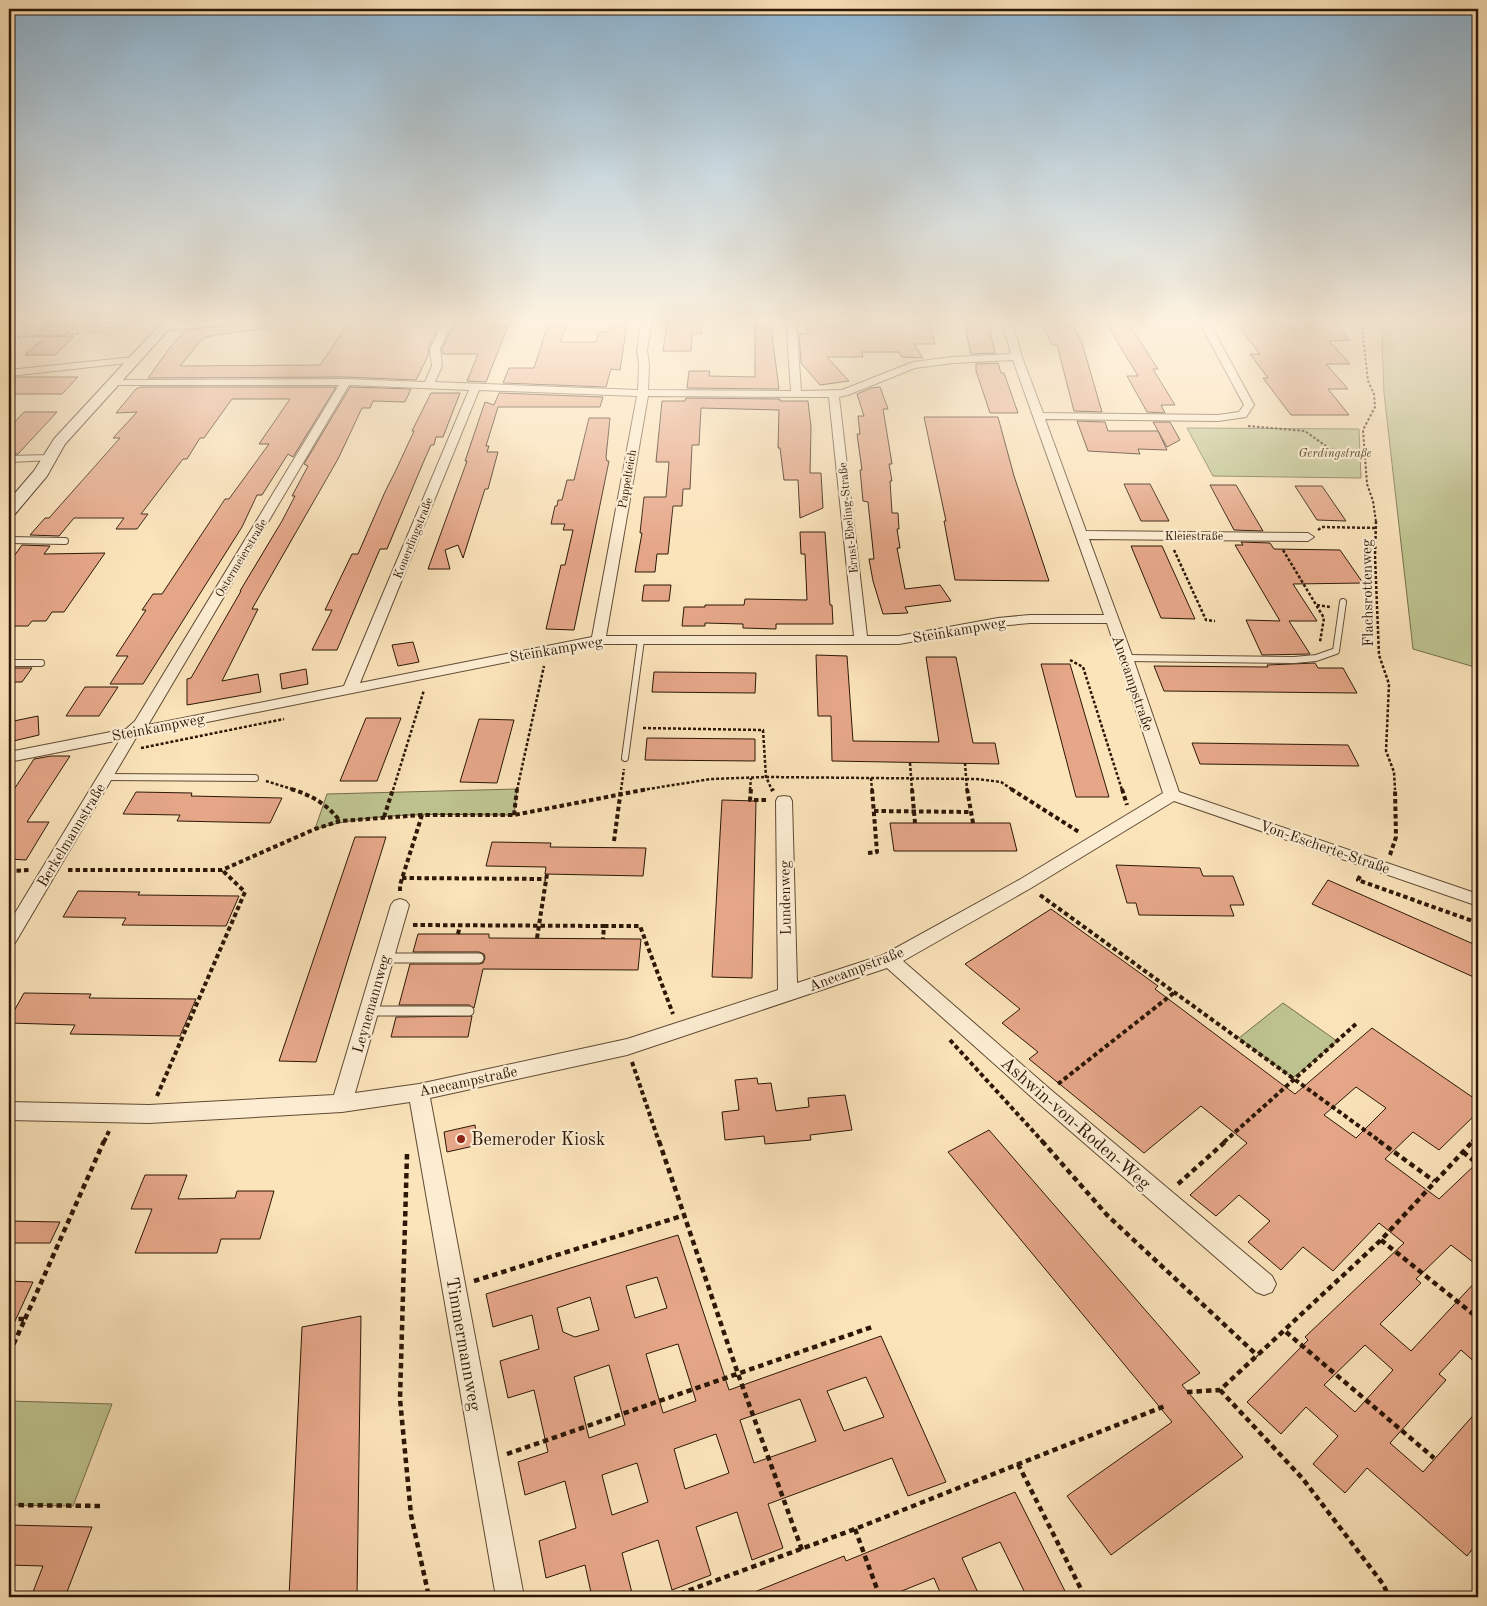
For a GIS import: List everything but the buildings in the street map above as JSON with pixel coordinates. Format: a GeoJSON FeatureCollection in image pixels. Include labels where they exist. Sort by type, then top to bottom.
{"type":"FeatureCollection","features":[{"type":"Feature","properties":{"kind":"main road"},"geometry":{"type":"LineString","coordinates":[[9,510],[41,473],[59,442],[104,393]]}},
{"type":"Feature","properties":{"kind":"street","name":"Ostermeierstraße"},"geometry":{"type":"LineString","coordinates":[[132,732],[141,724],[339,393]]}},
{"type":"Feature","properties":{"kind":"street","name":"Konerdingstraße"},"geometry":{"type":"LineString","coordinates":[[350,689],[473,393]]}},
{"type":"Feature","properties":{"kind":"street"},"geometry":{"type":"LineString","coordinates":[[643,393],[844,393]]}},
{"type":"Feature","properties":{"kind":"street","name":"Pappelteich"},"geometry":{"type":"LineString","coordinates":[[598,640],[643,393]]}},
{"type":"Feature","properties":{"kind":"street","name":"Anecampstraße"},"geometry":{"type":"LineString","coordinates":[[9,1111],[149,1114],[342,1103],[419,1092],[627,1047],[890,960],[1026,884],[1172,795],[1126,658],[1110,619],[1030,393]]}},
{"type":"Feature","properties":{"kind":"street"},"geometry":{"type":"LineString","coordinates":[[1038,416],[1218,418],[1237,416],[1242,415],[1249,405],[1242,393]]}},
{"type":"Feature","properties":{"kind":"street","name":"Ernst-Ebeling-Straße"},"geometry":{"type":"LineString","coordinates":[[834,394],[861,641]]}},
{"type":"Feature","properties":{"kind":"street"},"geometry":{"type":"LineString","coordinates":[[9,460],[50,458]]}},
{"type":"Feature","properties":{"kind":"street","name":"Kleiestraße"},"geometry":{"type":"LineString","coordinates":[[1080,535],[1308,537]]}},
{"type":"Feature","properties":{"kind":"street","name":"Steinkampweg"},"geometry":{"type":"LineString","coordinates":[[9,757],[598,640],[899,640],[998,622],[1030,619],[1110,619]]}},
{"type":"Feature","properties":{"kind":"street","name":"Berkelmannstraße"},"geometry":{"type":"LineString","coordinates":[[9,938],[132,732]]}},
{"type":"Feature","properties":{"kind":"street","name":"Von-Escherte-Straße"},"geometry":{"type":"LineString","coordinates":[[1172,795],[1478,900]]}},
{"type":"Feature","properties":{"kind":"street","name":"Lundenweg"},"geometry":{"type":"LineString","coordinates":[[784,801],[788,995]]}},
{"type":"Feature","properties":{"kind":"street","name":"Leynemannweg"},"geometry":{"type":"LineString","coordinates":[[342,1103],[400,905]]}},
{"type":"Feature","properties":{"kind":"street","name":"Ashwin-von-Roden-Weg"},"geometry":{"type":"LineString","coordinates":[[890,960],[1044,1096],[1264,1284]]}},
{"type":"Feature","properties":{"kind":"street","name":"Timmermannweg"},"geometry":{"type":"LineString","coordinates":[[419,1092],[510,1597]]}},
{"type":"Feature","properties":{"kind":"lane"},"geometry":{"type":"LineString","coordinates":[[9,540],[65,541]]}},
{"type":"Feature","properties":{"kind":"lane"},"geometry":{"type":"LineString","coordinates":[[1126,658],[1317,658],[1336,651],[1343,602]]}},
{"type":"Feature","properties":{"kind":"lane"},"geometry":{"type":"LineString","coordinates":[[625,758],[641,640]]}},
{"type":"Feature","properties":{"kind":"lane"},"geometry":{"type":"LineString","coordinates":[[9,663],[42,663]]}},
{"type":"Feature","properties":{"kind":"lane"},"geometry":{"type":"LineString","coordinates":[[106,777],[255,778]]}},
{"type":"Feature","properties":{"kind":"lane"},"geometry":{"type":"LineString","coordinates":[[384,958],[479,958]]}},
{"type":"Feature","properties":{"kind":"lane"},"geometry":{"type":"LineString","coordinates":[[369,1011],[469,1011]]}},
{"type":"Feature","properties":{"kind":"path","name":"Flachsrottenweg"},"geometry":{"type":"LineString","coordinates":[[1374,393],[1375,407],[1363,430],[1367,484],[1373,501],[1377,528],[1375,556],[1379,654],[1389,684],[1386,751],[1394,772],[1396,837],[1385,868]]}},
{"type":"Feature","properties":{"kind":"path"},"geometry":{"type":"LineString","coordinates":[[1237,416],[1244,426],[1305,431],[1330,449],[1365,456]]}},
{"type":"Feature","properties":{"kind":"path"},"geometry":{"type":"LineString","coordinates":[[1308,537],[1322,527],[1377,528]]}},
{"type":"Feature","properties":{"kind":"path"},"geometry":{"type":"LineString","coordinates":[[1167,536],[1206,620],[1215,622]]}},
{"type":"Feature","properties":{"kind":"path"},"geometry":{"type":"LineString","coordinates":[[1275,537],[1324,618],[1317,658]]}},
{"type":"Feature","properties":{"kind":"path"},"geometry":{"type":"LineString","coordinates":[[1070,660],[1083,667],[1132,820]]}},
{"type":"Feature","properties":{"kind":"path"},"geometry":{"type":"LineString","coordinates":[[514,815],[517,789],[544,666]]}},
{"type":"Feature","properties":{"kind":"path"},"geometry":{"type":"LineString","coordinates":[[384,817],[424,690]]}},
{"type":"Feature","properties":{"kind":"path"},"geometry":{"type":"LineString","coordinates":[[629,728],[763,730],[766,777]]}},
{"type":"Feature","properties":{"kind":"path"},"geometry":{"type":"LineString","coordinates":[[614,841],[625,758]]}},
{"type":"Feature","properties":{"kind":"path"},"geometry":{"type":"LineString","coordinates":[[910,762],[915,823]]}},
{"type":"Feature","properties":{"kind":"path"},"geometry":{"type":"LineString","coordinates":[[965,763],[965,779],[973,823]]}},
{"type":"Feature","properties":{"kind":"path"},"geometry":{"type":"LineString","coordinates":[[50,870],[222,870],[315,829],[340,822],[422,815],[514,815],[671,784],[711,779],[766,777],[965,779],[1001,782],[1094,841]]}},
{"type":"Feature","properties":{"kind":"path"},"geometry":{"type":"LineString","coordinates":[[255,778],[310,795],[332,809],[340,822]]}},
{"type":"Feature","properties":{"kind":"path"},"geometry":{"type":"LineString","coordinates":[[751,778],[750,800],[784,801]]}},
{"type":"Feature","properties":{"kind":"path"},"geometry":{"type":"LineString","coordinates":[[868,853],[877,852],[871,778]]}},
{"type":"Feature","properties":{"kind":"path"},"geometry":{"type":"LineString","coordinates":[[874,811],[971,812]]}},
{"type":"Feature","properties":{"kind":"path"},"geometry":{"type":"LineString","coordinates":[[400,905],[400,885],[422,815]]}},
{"type":"Feature","properties":{"kind":"path"},"geometry":{"type":"LineString","coordinates":[[1365,861],[1358,880],[1478,922]]}},
{"type":"Feature","properties":{"kind":"path"},"geometry":{"type":"LineString","coordinates":[[149,1114],[245,892],[222,870]]}},
{"type":"Feature","properties":{"kind":"path"},"geometry":{"type":"LineString","coordinates":[[537,938],[547,874]]}},
{"type":"Feature","properties":{"kind":"path"},"geometry":{"type":"LineString","coordinates":[[402,878],[546,879]]}},
{"type":"Feature","properties":{"kind":"path"},"geometry":{"type":"LineString","coordinates":[[1026,884],[1434,1181]]}},
{"type":"Feature","properties":{"kind":"path"},"geometry":{"type":"LineString","coordinates":[[394,925],[640,926],[679,1030]]}},
{"type":"Feature","properties":{"kind":"path"},"geometry":{"type":"LineString","coordinates":[[458,934],[460,925]]}},
{"type":"Feature","properties":{"kind":"path"},"geometry":{"type":"LineString","coordinates":[[603,939],[604,926]]}},
{"type":"Feature","properties":{"kind":"path"},"geometry":{"type":"LineString","coordinates":[[1044,1096],[1174,992]]}},
{"type":"Feature","properties":{"kind":"path"},"geometry":{"type":"LineString","coordinates":[[1163,1198],[1293,1078],[1356,1023]]}},
{"type":"Feature","properties":{"kind":"path"},"geometry":{"type":"LineString","coordinates":[[943,1033],[1006,1100],[1107,1215],[1258,1356]]}},
{"type":"Feature","properties":{"kind":"path"},"geometry":{"type":"LineString","coordinates":[[627,1047],[738,1374],[802,1550]]}},
{"type":"Feature","properties":{"kind":"path"},"geometry":{"type":"LineString","coordinates":[[9,1354],[117,1113]]}},
{"type":"Feature","properties":{"kind":"path"},"geometry":{"type":"LineString","coordinates":[[1187,1392],[1220,1390],[1286,1332],[1381,1240],[1478,1136]]}},
{"type":"Feature","properties":{"kind":"path"},"geometry":{"type":"LineString","coordinates":[[407,1143],[407,1222],[400,1399],[411,1515],[429,1597]]}},
{"type":"Feature","properties":{"kind":"path"},"geometry":{"type":"LineString","coordinates":[[1462,1152],[1478,1164]]}},
{"type":"Feature","properties":{"kind":"path"},"geometry":{"type":"LineString","coordinates":[[454,1288],[685,1215]]}},
{"type":"Feature","properties":{"kind":"path"},"geometry":{"type":"LineString","coordinates":[[1381,1240],[1478,1318]]}},
{"type":"Feature","properties":{"kind":"path"},"geometry":{"type":"LineString","coordinates":[[9,1319],[25,1319]]}},
{"type":"Feature","properties":{"kind":"path"},"geometry":{"type":"LineString","coordinates":[[485,1462],[872,1327]]}},
{"type":"Feature","properties":{"kind":"path"},"geometry":{"type":"LineString","coordinates":[[1286,1332],[1434,1458]]}},
{"type":"Feature","properties":{"kind":"path"},"geometry":{"type":"LineString","coordinates":[[1220,1390],[1303,1479],[1383,1584],[1389,1597]]}},
{"type":"Feature","properties":{"kind":"path"},"geometry":{"type":"LineString","coordinates":[[671,1597],[855,1530],[1165,1406]]}},
{"type":"Feature","properties":{"kind":"path"},"geometry":{"type":"LineString","coordinates":[[1018,1464],[1086,1597]]}},
{"type":"Feature","properties":{"kind":"path"},"geometry":{"type":"LineString","coordinates":[[9,1505],[103,1506]]}},
{"type":"Feature","properties":{"kind":"path"},"geometry":{"type":"LineString","coordinates":[[855,1530],[880,1597]]}},
{"type":"Feature","properties":{"kind":"green space"},"geometry":{"type":"Polygon","coordinates":[[[1384,393],[1478,393],[1478,668],[1413,649],[1384,393]]]}},
{"type":"Feature","properties":{"kind":"green space","name":"Gerdingstraße"},"geometry":{"type":"Polygon","coordinates":[[[1187,428],[1359,429],[1361,478],[1213,476],[1187,428]]]}},
{"type":"Feature","properties":{"kind":"green space"},"geometry":{"type":"Polygon","coordinates":[[[517,789],[514,815],[439,814],[389,816],[339,823],[315,829],[327,794],[517,789]]]}},
{"type":"Feature","properties":{"kind":"green space"},"geometry":{"type":"Polygon","coordinates":[[[1283,1003],[1337,1041],[1293,1078],[1239,1038],[1283,1003]]]}},
{"type":"Feature","properties":{"kind":"green space"},"geometry":{"type":"Polygon","coordinates":[[[9,1401],[112,1404],[73,1506],[9,1505],[9,1401]]]}},
{"type":"Feature","properties":{"kind":"place","name":"Bemeroder Kiosk"},"geometry":{"type":"Point","coordinates":[461,1139]}}]}
